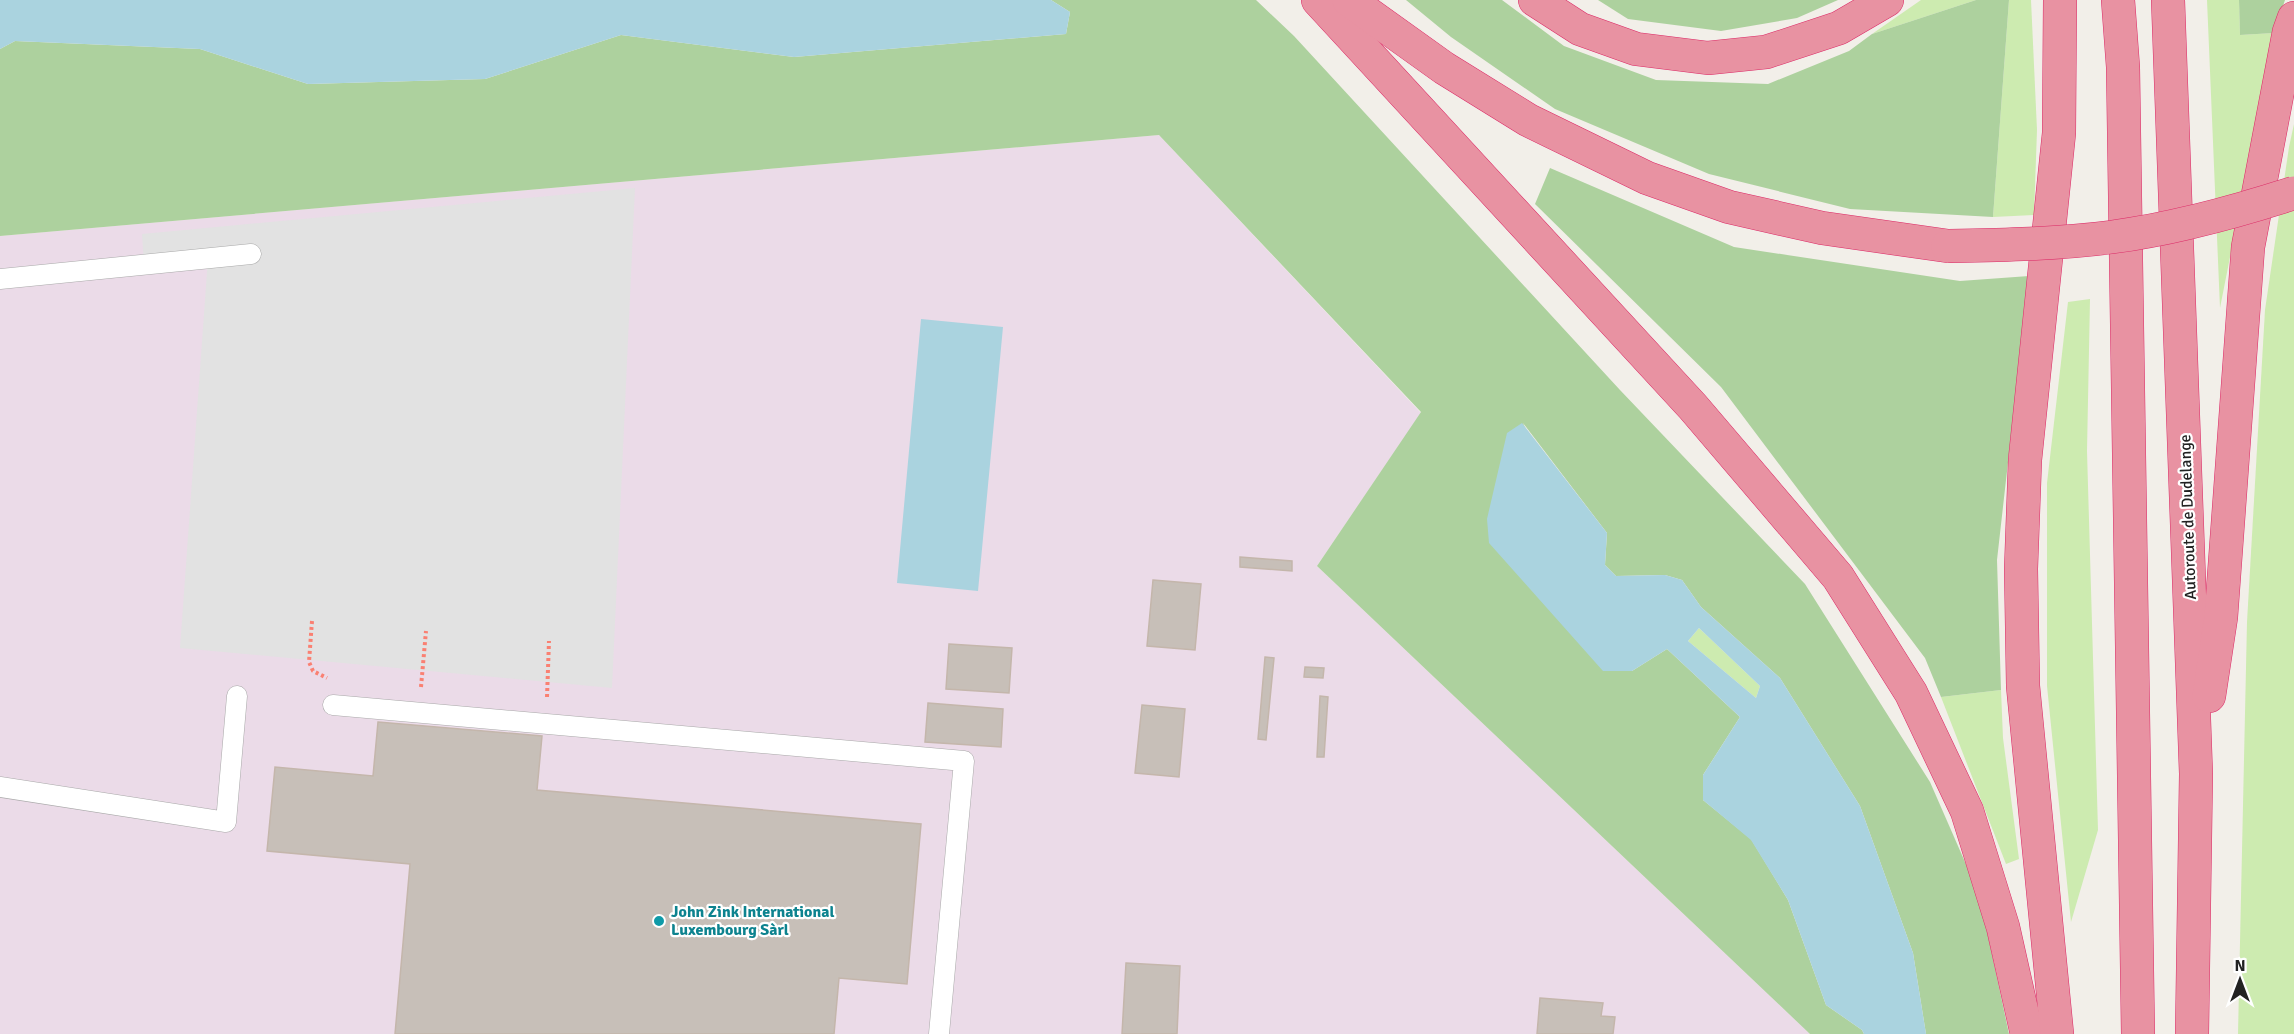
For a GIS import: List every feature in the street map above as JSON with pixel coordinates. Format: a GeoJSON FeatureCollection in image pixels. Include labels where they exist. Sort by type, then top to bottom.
{"type":"FeatureCollection","features":[{"type":"Feature","properties":{"kind":"highway"},"geometry":{"type":"LineString","coordinates":[[1318,0],[1693,407],[1838,577],[1911,693],[1967,811],[2003,927],[2027,1034]]}},
{"type":"Feature","properties":{"kind":"highway"},"geometry":{"type":"LineString","coordinates":[[1349,0],[1444,68],[1528,120],[1647,178],[1730,207],[1822,228],[1948,246],[2033,244],[2113,237],[2225,215],[2294,193]]}},
{"type":"Feature","properties":{"kind":"highway"},"geometry":{"type":"LineString","coordinates":[[1535,0],[1580,29],[1636,49],[1708,58],[1766,52],[1829,32],[1887,0]]}},
{"type":"Feature","properties":{"kind":"highway"},"geometry":{"type":"LineString","coordinates":[[2057,1034],[2023,686],[2021,569],[2025,460],[2060,133],[2060,0]]}},
{"type":"Feature","properties":{"kind":"highway"},"geometry":{"type":"LineString","coordinates":[[2118,0],[2122,66],[2138,1034]]}},
{"type":"Feature","properties":{"kind":"highway","name":"Autoroute de Dudelange"},"geometry":{"type":"LineString","coordinates":[[2168,0],[2196,774],[2192,1034]]}},
{"type":"Feature","properties":{"kind":"highway"},"geometry":{"type":"LineString","coordinates":[[2196,774],[2221,617],[2248,247],[2287,43],[2294,18]]}},
{"type":"Feature","properties":{"kind":"lane"},"geometry":{"type":"LineString","coordinates":[[0,279],[251,254]]}},
{"type":"Feature","properties":{"kind":"lane"},"geometry":{"type":"LineString","coordinates":[[0,787],[226,822],[237,696]]}},
{"type":"Feature","properties":{"kind":"lane"},"geometry":{"type":"LineString","coordinates":[[333,705],[964,762],[939,1034]]}},
{"type":"Feature","properties":{"kind":"path"},"geometry":{"type":"LineString","coordinates":[[312,621],[309,662],[313,671],[331,681],[335,688],[333,705]]}},
{"type":"Feature","properties":{"kind":"path"},"geometry":{"type":"LineString","coordinates":[[419,712],[426,631]]}},
{"type":"Feature","properties":{"kind":"path"},"geometry":{"type":"LineString","coordinates":[[546,723],[549,641]]}},
{"type":"Feature","properties":{"kind":"shaded area"},"geometry":{"type":"Polygon","coordinates":[[[1159,135],[1421,413],[1317,566],[1810,1034],[0,1034],[0,236],[1159,135]]]}},
{"type":"Feature","properties":{"kind":"shaded area"},"geometry":{"type":"Polygon","coordinates":[[[635,188],[612,688],[180,648],[208,258],[144,265],[142,234],[635,188]]]}},
{"type":"Feature","properties":{"kind":"green space"},"geometry":{"type":"Polygon","coordinates":[[[1051,0],[1256,0],[1294,36],[1620,390],[1805,584],[1930,782],[1972,878],[1987,931],[2009,1034],[1926,1034],[1913,953],[1860,806],[1780,678],[1701,607],[1682,580],[1665,575],[1616,576],[1605,565],[1607,533],[1523,423],[1632,671],[1667,649],[1740,717],[1703,775],[1703,800],[1751,839],[1788,900],[1826,1005],[1862,1030],[1864,1034],[1810,1034],[1317,566],[1421,412],[1159,135],[0,236],[0,49],[15,41],[200,49],[308,84],[485,79],[621,35],[794,57],[1066,34],[1070,12],[1051,0]]]}},
{"type":"Feature","properties":{"kind":"green space"},"geometry":{"type":"Polygon","coordinates":[[[1406,0],[1502,0],[1564,46],[1656,80],[1768,84],[1849,51],[1872,34],[1976,0],[2009,0],[1993,217],[1850,209],[1709,174],[1555,109],[1451,37],[1406,0]]]}},
{"type":"Feature","properties":{"kind":"green space"},"geometry":{"type":"Polygon","coordinates":[[[1598,0],[1838,0],[1797,18],[1721,31],[1628,19],[1598,0]]]}},
{"type":"Feature","properties":{"kind":"green space"},"geometry":{"type":"Polygon","coordinates":[[[1921,0],[1976,0],[1872,34],[1921,0]]]}},
{"type":"Feature","properties":{"kind":"green space"},"geometry":{"type":"Polygon","coordinates":[[[2009,0],[2031,0],[2037,130],[2034,215],[1993,217],[2009,0]]]}},
{"type":"Feature","properties":{"kind":"green space"},"geometry":{"type":"Polygon","coordinates":[[[2207,0],[2239,0],[2240,35],[2274,33],[2220,308],[2207,0]]]}},
{"type":"Feature","properties":{"kind":"green space"},"geometry":{"type":"Polygon","coordinates":[[[2239,0],[2285,0],[2274,33],[2240,35],[2239,0]]]}},
{"type":"Feature","properties":{"kind":"green space"},"geometry":{"type":"Polygon","coordinates":[[[2294,124],[2294,1034],[2238,1034],[2247,622],[2265,310],[2294,124]]]}},
{"type":"Feature","properties":{"kind":"green space"},"geometry":{"type":"Polygon","coordinates":[[[1550,168],[1734,247],[1960,281],[2029,276],[1997,560],[2001,690],[1941,697],[1925,658],[1721,387],[1535,204],[1550,168]]]}},
{"type":"Feature","properties":{"kind":"green space"},"geometry":{"type":"Polygon","coordinates":[[[2090,299],[2087,451],[2098,830],[2071,922],[2047,686],[2047,483],[2068,302],[2090,299]]]}},
{"type":"Feature","properties":{"kind":"green space"},"geometry":{"type":"Polygon","coordinates":[[[1699,628],[1760,686],[1756,698],[1688,641],[1699,628]]]}},
{"type":"Feature","properties":{"kind":"green space"},"geometry":{"type":"Polygon","coordinates":[[[2001,690],[2003,738],[2019,859],[2006,864],[1941,697],[2001,690]]]}},
{"type":"Feature","properties":{"kind":"water"},"geometry":{"type":"Polygon","coordinates":[[[0,0],[1051,0],[1070,12],[1066,34],[794,57],[621,35],[485,79],[308,84],[200,49],[15,41],[0,49],[0,0]]]}},
{"type":"Feature","properties":{"kind":"water"},"geometry":{"type":"Polygon","coordinates":[[[921,319],[1003,327],[978,591],[897,583],[921,319]]]}},
{"type":"Feature","properties":{"kind":"water"},"geometry":{"type":"Polygon","coordinates":[[[1522,423],[1607,533],[1605,565],[1616,576],[1665,575],[1682,580],[1701,607],[1780,678],[1860,806],[1913,953],[1926,1034],[1864,1034],[1862,1030],[1826,1005],[1788,900],[1751,840],[1703,800],[1703,775],[1740,717],[1667,649],[1632,671],[1603,671],[1489,543],[1487,519],[1507,433],[1522,423]],[[1699,628],[1688,641],[1756,698],[1760,686],[1699,628]]]}},
{"type":"Feature","properties":{"kind":"building"},"geometry":{"type":"Polygon","coordinates":[[[1240,557],[1292,561],[1292,571],[1240,567],[1240,557]]]}},
{"type":"Feature","properties":{"kind":"building"},"geometry":{"type":"Polygon","coordinates":[[[1153,580],[1201,584],[1195,650],[1147,646],[1153,580]]]}},
{"type":"Feature","properties":{"kind":"building"},"geometry":{"type":"Polygon","coordinates":[[[949,644],[1012,648],[1009,693],[946,689],[949,644]]]}},
{"type":"Feature","properties":{"kind":"building"},"geometry":{"type":"Polygon","coordinates":[[[1265,657],[1274,658],[1266,740],[1258,739],[1265,657]]]}},
{"type":"Feature","properties":{"kind":"building"},"geometry":{"type":"Polygon","coordinates":[[[1305,667],[1324,668],[1323,678],[1304,677],[1305,667]]]}},
{"type":"Feature","properties":{"kind":"building"},"geometry":{"type":"Polygon","coordinates":[[[1320,696],[1328,697],[1324,757],[1317,757],[1320,696]]]}},
{"type":"Feature","properties":{"kind":"building"},"geometry":{"type":"Polygon","coordinates":[[[928,703],[1003,709],[1001,747],[925,742],[928,703]]]}},
{"type":"Feature","properties":{"kind":"building"},"geometry":{"type":"Polygon","coordinates":[[[1142,705],[1185,709],[1179,777],[1135,773],[1142,705]]]}},
{"type":"Feature","properties":{"kind":"building","name":"John Zink International Luxembourg Sàrl"},"geometry":{"type":"Polygon","coordinates":[[[378,722],[542,736],[537,790],[921,824],[907,984],[839,978],[834,1034],[395,1034],[410,864],[267,851],[275,767],[373,776],[378,722]]]}},
{"type":"Feature","properties":{"kind":"building"},"geometry":{"type":"Polygon","coordinates":[[[1126,963],[1180,966],[1177,1034],[1122,1034],[1126,963]]]}},
{"type":"Feature","properties":{"kind":"building"},"geometry":{"type":"Polygon","coordinates":[[[1540,998],[1603,1003],[1601,1016],[1615,1017],[1613,1034],[1537,1034],[1540,998]]]}},
{"type":"Feature","properties":{"kind":"place","name":"John Zink International Luxembourg Sàrl"},"geometry":{"type":"Point","coordinates":[659,921]}}]}
